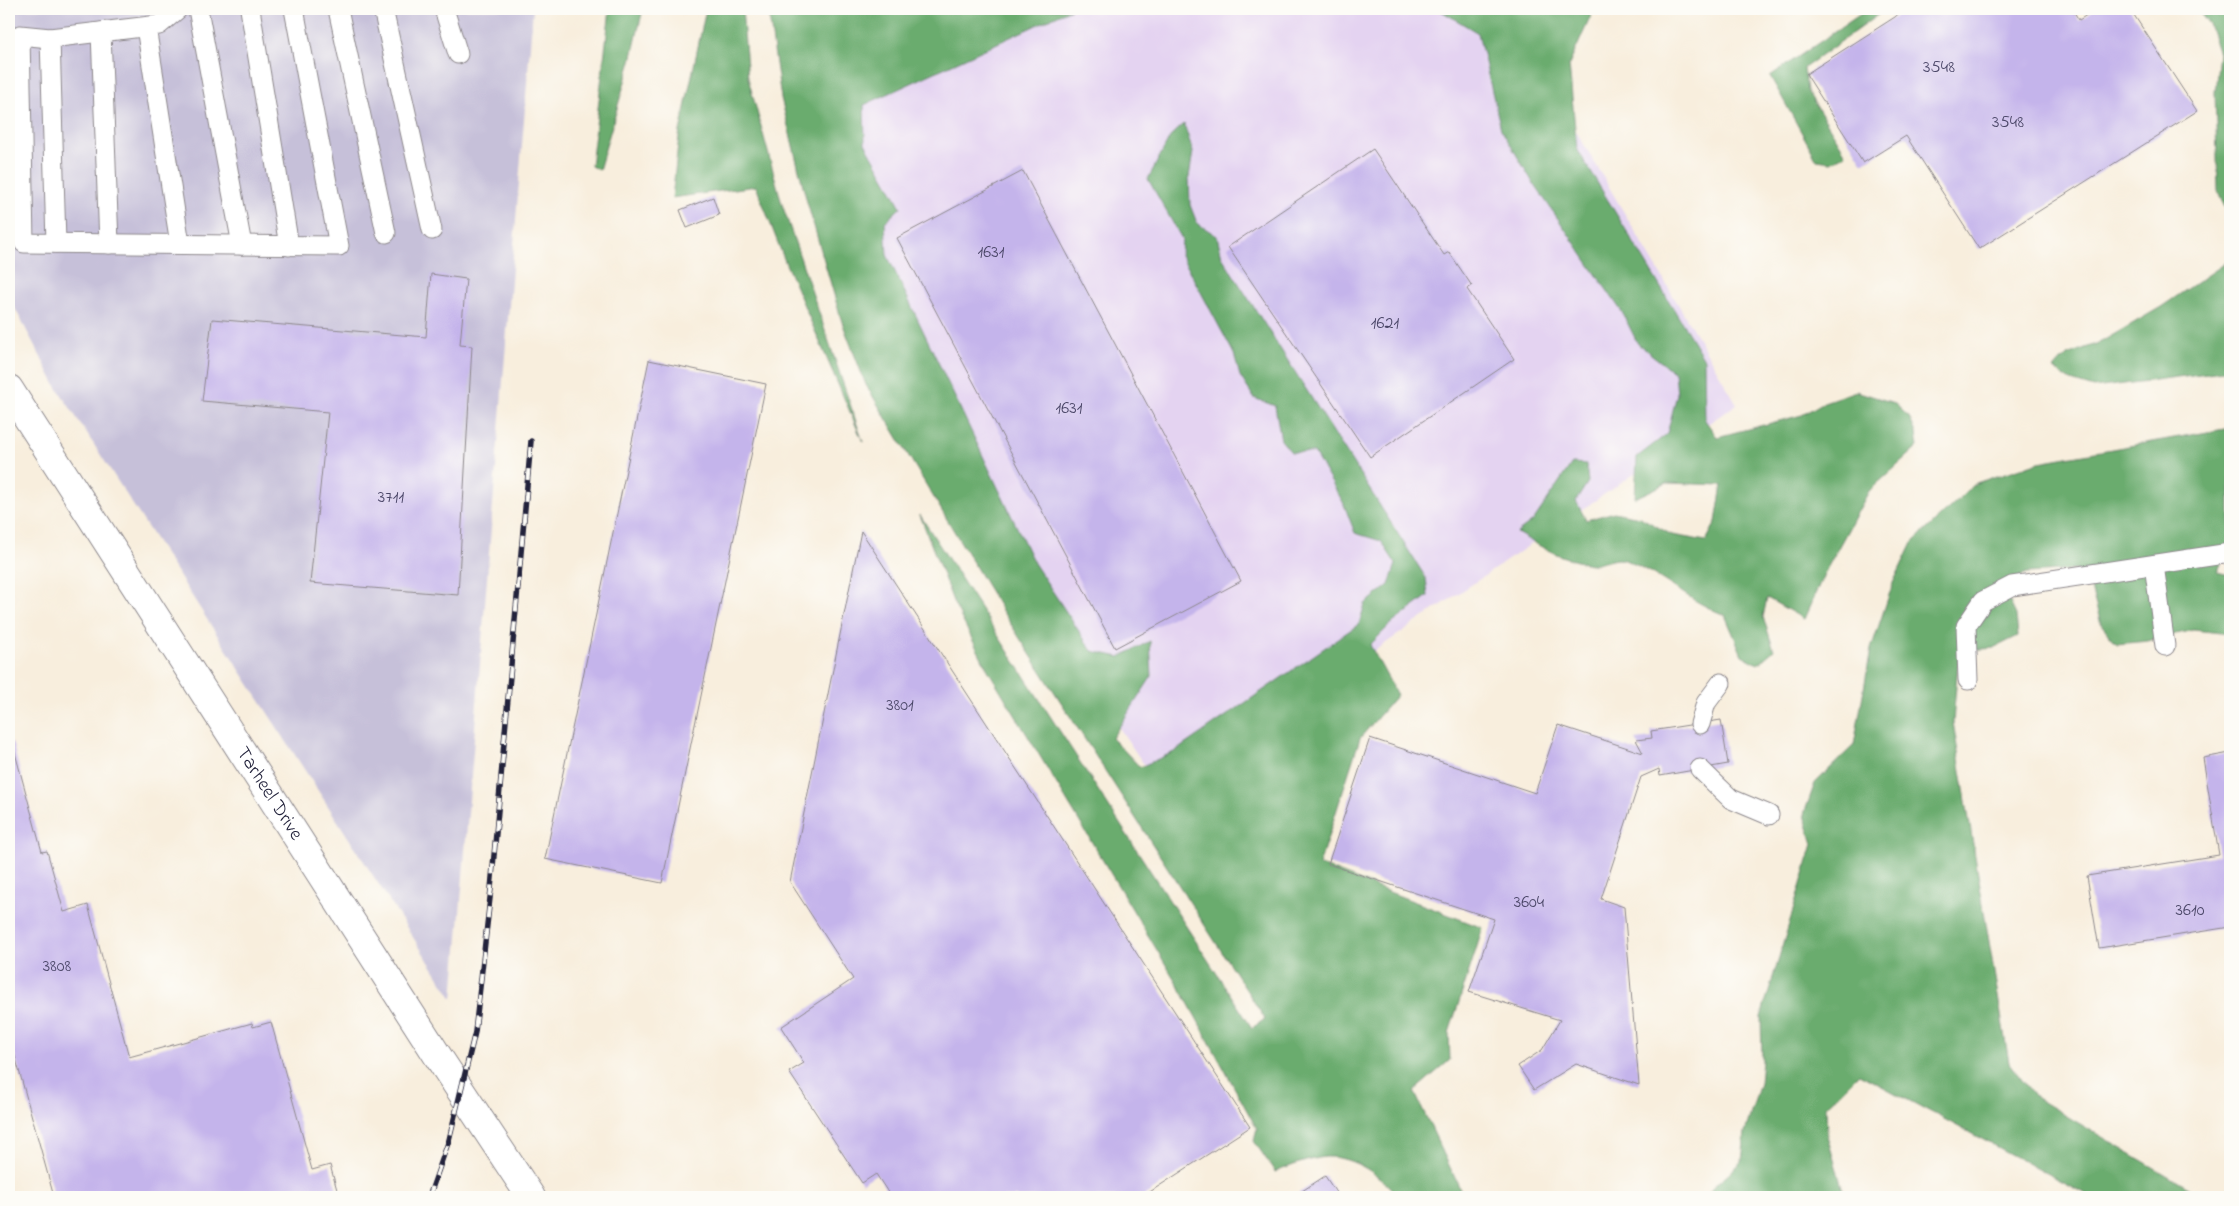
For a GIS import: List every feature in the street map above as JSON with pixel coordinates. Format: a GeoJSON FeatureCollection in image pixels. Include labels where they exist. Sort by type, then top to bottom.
{"type":"FeatureCollection","features":[{"type":"Feature","properties":{"kind":"street","name":"Tarheel Drive"},"geometry":{"type":"LineString","coordinates":[[9,389],[434,1050],[531,1197]]}},
{"type":"Feature","properties":{"kind":"lane"},"geometry":{"type":"LineString","coordinates":[[178,9],[160,25],[50,38],[20,35],[24,243],[339,246],[294,9]]}},
{"type":"Feature","properties":{"kind":"lane"},"geometry":{"type":"LineString","coordinates":[[198,9],[242,246]]}},
{"type":"Feature","properties":{"kind":"lane"},"geometry":{"type":"LineString","coordinates":[[250,9],[289,246]]}},
{"type":"Feature","properties":{"kind":"lane"},"geometry":{"type":"LineString","coordinates":[[338,9],[386,233]]}},
{"type":"Feature","properties":{"kind":"lane"},"geometry":{"type":"LineString","coordinates":[[383,9],[432,230]]}},
{"type":"Feature","properties":{"kind":"lane"},"geometry":{"type":"LineString","coordinates":[[444,9],[458,54]]}},
{"type":"Feature","properties":{"kind":"lane"},"geometry":{"type":"LineString","coordinates":[[146,27],[180,244]]}},
{"type":"Feature","properties":{"kind":"lane"},"geometry":{"type":"LineString","coordinates":[[101,32],[109,244]]}},
{"type":"Feature","properties":{"kind":"lane"},"geometry":{"type":"LineString","coordinates":[[50,38],[56,243]]}},
{"type":"Feature","properties":{"kind":"lane"},"geometry":{"type":"LineString","coordinates":[[1968,680],[1966,626],[1983,601],[2012,586],[2230,552]]}},
{"type":"Feature","properties":{"kind":"lane"},"geometry":{"type":"LineString","coordinates":[[2154,565],[2165,646]]}},
{"type":"Feature","properties":{"kind":"lane"},"geometry":{"type":"LineString","coordinates":[[1700,724],[1706,703],[1721,683]]}},
{"type":"Feature","properties":{"kind":"lane"},"geometry":{"type":"LineString","coordinates":[[1700,769],[1731,799],[1769,815]]}},
{"type":"Feature","properties":{"kind":"shaded area"},"geometry":{"type":"Polygon","coordinates":[[[9,9],[533,9],[453,999],[56,386],[10,299],[9,9]]]}},
{"type":"Feature","properties":{"kind":"shaded area"},"geometry":{"type":"Polygon","coordinates":[[[795,9],[1544,9],[1573,126],[1737,404],[1164,794],[908,416],[795,9]]]}},
{"type":"Feature","properties":{"kind":"green space"},"geometry":{"type":"Polygon","coordinates":[[[610,9],[643,9],[631,61],[599,170],[591,166],[610,9]]]}},
{"type":"Feature","properties":{"kind":"green space"},"geometry":{"type":"Polygon","coordinates":[[[706,9],[742,9],[748,78],[782,204],[863,442],[786,264],[756,186],[672,198],[679,136],[706,9]]]}},
{"type":"Feature","properties":{"kind":"green space"},"geometry":{"type":"Polygon","coordinates":[[[768,9],[1071,9],[864,105],[865,143],[901,207],[885,222],[887,255],[1034,563],[1092,651],[1120,657],[1150,641],[1152,676],[1112,738],[1140,767],[1174,752],[1359,624],[1365,604],[1389,585],[1396,564],[1381,541],[1355,533],[1343,502],[1314,453],[1291,452],[1281,440],[1275,406],[1254,398],[1240,376],[1234,354],[1181,255],[1182,239],[1148,179],[1170,137],[1184,124],[1193,152],[1189,177],[1190,205],[1197,223],[1217,236],[1222,257],[1426,578],[1428,596],[1390,625],[1370,645],[1397,695],[1360,738],[1319,865],[1483,928],[1449,1033],[1450,1060],[1414,1091],[1464,1197],[1398,1197],[1376,1175],[1357,1164],[1336,1158],[1313,1159],[1275,1172],[1254,1141],[1257,1129],[1181,990],[988,670],[954,604],[920,515],[1252,1028],[1265,1019],[1001,609],[866,385],[842,322],[807,202],[781,98],[768,9]]]}},
{"type":"Feature","properties":{"kind":"green space"},"geometry":{"type":"Polygon","coordinates":[[[1438,9],[1594,9],[1569,65],[1577,149],[1704,359],[1705,420],[1717,437],[1802,415],[1824,402],[1856,391],[1894,403],[1909,417],[1916,433],[1918,447],[1869,491],[1824,574],[1804,619],[1767,598],[1763,617],[1774,650],[1758,664],[1742,655],[1725,615],[1699,603],[1651,573],[1621,559],[1591,564],[1581,562],[1544,548],[1517,533],[1533,521],[1572,463],[1586,464],[1588,482],[1576,501],[1586,520],[1614,512],[1640,517],[1672,535],[1706,541],[1716,522],[1722,485],[1667,483],[1635,498],[1637,457],[1667,434],[1677,394],[1675,373],[1638,344],[1622,312],[1532,181],[1501,129],[1478,33],[1438,9]]]}},
{"type":"Feature","properties":{"kind":"green space"},"geometry":{"type":"Polygon","coordinates":[[[1868,9],[1886,9],[1804,68],[1807,91],[1846,154],[1831,162],[1817,160],[1770,76],[1868,9]]]}},
{"type":"Feature","properties":{"kind":"green space"},"geometry":{"type":"Polygon","coordinates":[[[2196,9],[2230,9],[2230,220],[2218,191],[2215,92],[2219,53],[2209,24],[2196,9]]]}},
{"type":"Feature","properties":{"kind":"green space"},"geometry":{"type":"Polygon","coordinates":[[[2230,260],[2230,370],[2094,388],[2071,381],[2054,369],[2067,355],[2101,342],[2161,307],[2230,260]]]}},
{"type":"Feature","properties":{"kind":"green space"},"geometry":{"type":"Polygon","coordinates":[[[2230,428],[2230,547],[2217,572],[2230,575],[2230,634],[2193,630],[2148,641],[2117,644],[2101,624],[2089,581],[2076,570],[2027,573],[2011,583],[2008,598],[2016,615],[2018,636],[1994,648],[1959,651],[1953,722],[2009,1063],[2036,1098],[2204,1197],[2091,1197],[1859,1074],[1826,1106],[1827,1136],[1845,1197],[1705,1197],[1718,1182],[1742,1162],[1745,1132],[1760,1083],[1762,1060],[1761,1017],[1813,844],[1804,814],[1815,783],[1854,745],[1871,649],[1893,583],[1912,543],[1976,483],[2039,462],[2230,428]]]}},
{"type":"Feature","properties":{"kind":"building"},"geometry":{"type":"Polygon","coordinates":[[[1904,9],[2072,9],[2079,20],[2096,9],[2130,9],[2197,111],[1979,249],[1906,136],[1863,163],[1806,74],[1895,17],[1904,9]]]}},
{"type":"Feature","properties":{"kind":"building"},"geometry":{"type":"Polygon","coordinates":[[[1373,149],[1444,255],[1449,252],[1472,286],[1467,289],[1514,359],[1370,457],[1228,247],[1373,149]]]}},
{"type":"Feature","properties":{"kind":"building"},"geometry":{"type":"Polygon","coordinates":[[[1023,171],[1241,581],[1115,648],[897,238],[1023,171]]]}},
{"type":"Feature","properties":{"kind":"building"},"geometry":{"type":"Polygon","coordinates":[[[713,197],[719,215],[687,228],[680,210],[713,197]]]}},
{"type":"Feature","properties":{"kind":"building"},"geometry":{"type":"Polygon","coordinates":[[[431,274],[466,279],[460,345],[472,346],[458,595],[310,583],[328,412],[202,401],[212,319],[426,337],[431,274]]]}},
{"type":"Feature","properties":{"kind":"building"},"geometry":{"type":"Polygon","coordinates":[[[649,360],[766,384],[662,883],[545,859],[649,360]]]}},
{"type":"Feature","properties":{"kind":"building"},"geometry":{"type":"Polygon","coordinates":[[[861,531],[1250,1127],[1142,1197],[891,1197],[876,1174],[862,1183],[789,1072],[804,1063],[781,1027],[853,979],[790,882],[861,531]]]}},
{"type":"Feature","properties":{"kind":"building"},"geometry":{"type":"Polygon","coordinates":[[[1721,720],[1728,764],[1660,776],[1659,769],[1641,777],[1601,899],[1624,907],[1639,1085],[1576,1064],[1534,1090],[1518,1066],[1542,1050],[1560,1020],[1469,992],[1494,919],[1328,864],[1370,738],[1535,793],[1558,725],[1643,753],[1636,740],[1652,738],[1651,731],[1721,720]]]}},
{"type":"Feature","properties":{"kind":"building"},"geometry":{"type":"Polygon","coordinates":[[[12,742],[42,852],[47,851],[64,912],[88,905],[129,1057],[252,1023],[253,1027],[271,1022],[312,1170],[330,1165],[339,1197],[54,1197],[9,1034],[9,743],[12,742]]]}},
{"type":"Feature","properties":{"kind":"building"},"geometry":{"type":"Polygon","coordinates":[[[2230,753],[2230,927],[2099,948],[2087,876],[2219,855],[2203,758],[2230,753]]]}},
{"type":"Feature","properties":{"kind":"building"},"geometry":{"type":"Polygon","coordinates":[[[1325,1176],[1339,1197],[1293,1197],[1325,1176]]]}},
{"type":"Feature","properties":{"kind":"railway"},"geometry":{"type":"LineString","coordinates":[[429,1197],[449,1140],[475,1032],[491,889],[531,441]]}}]}
